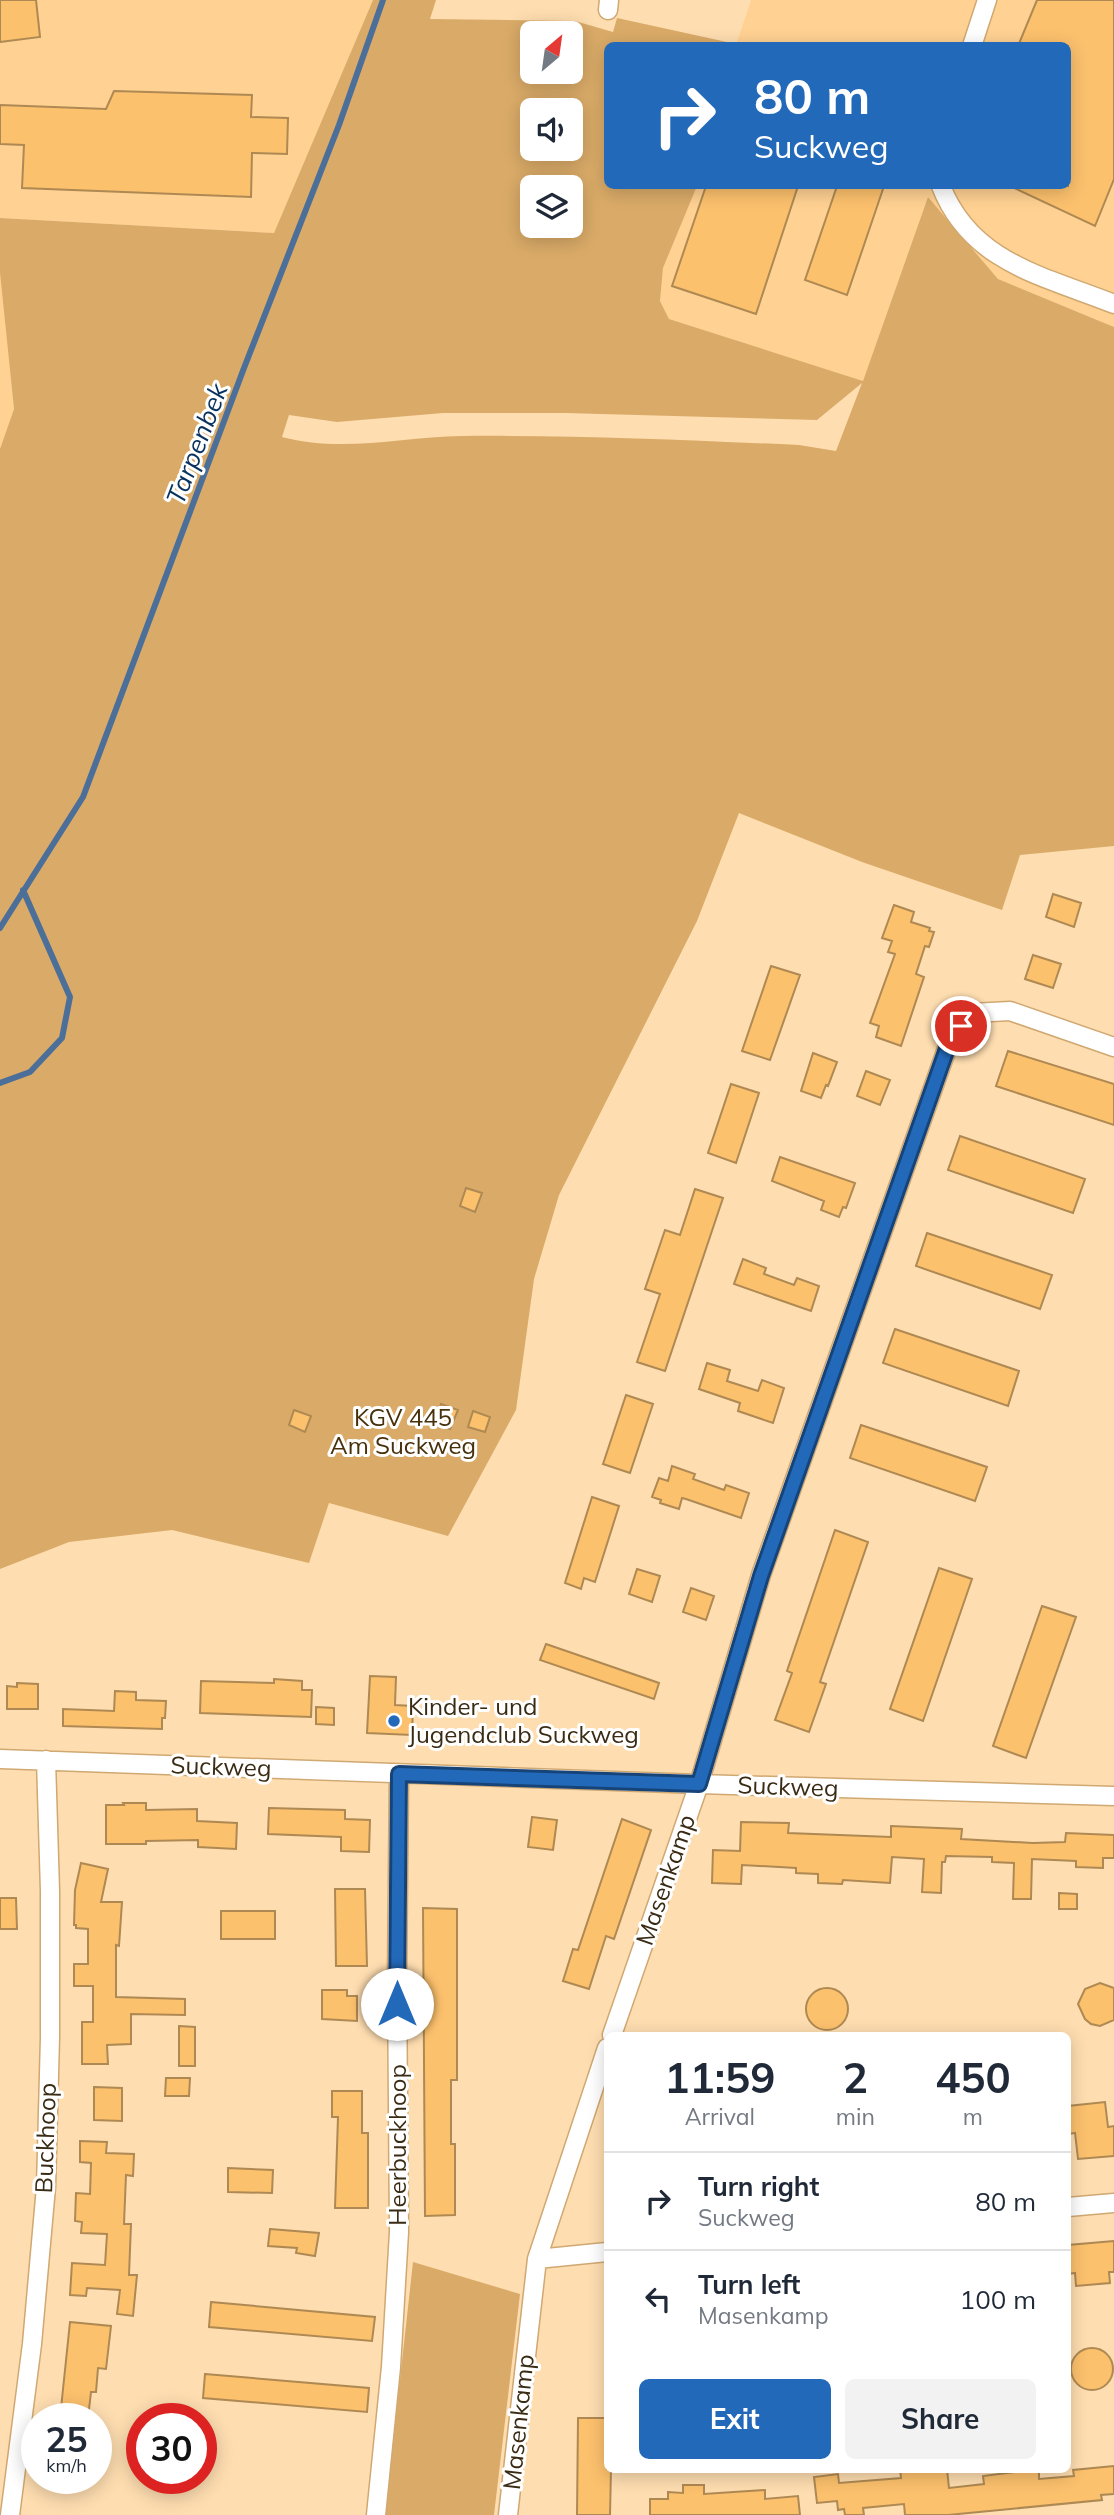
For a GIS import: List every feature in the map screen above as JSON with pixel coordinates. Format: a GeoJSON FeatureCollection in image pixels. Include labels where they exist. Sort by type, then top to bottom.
{"type":"FeatureCollection","features":[{"type":"Feature","properties":{"kind":"street"},"geometry":{"type":"LineString","coordinates":[[973,42],[987,0]]}},
{"type":"Feature","properties":{"kind":"street"},"geometry":{"type":"LineString","coordinates":[[942,189],[953,213],[968,232],[989,251],[1114,304]]}},
{"type":"Feature","properties":{"kind":"street","name":"Masenkamp"},"geometry":{"type":"LineString","coordinates":[[613,2032],[699,1784],[761,1576],[950,1040],[972,1013],[1010,1011],[1114,1047]]}},
{"type":"Feature","properties":{"kind":"street","name":"Suckweg"},"geometry":{"type":"LineString","coordinates":[[0,1759],[1114,1796]]}},
{"type":"Feature","properties":{"kind":"street","name":"Buckhoop"},"geometry":{"type":"LineString","coordinates":[[10,2515],[32,2344],[46,2187],[50,1891],[46,1760]]}},
{"type":"Feature","properties":{"kind":"street","name":"Heerbuckhoop"},"geometry":{"type":"LineString","coordinates":[[376,2515],[391,2367],[399,2241],[399,1774]]}},
{"type":"Feature","properties":{"kind":"street","name":"Masenkamp"},"geometry":{"type":"LineString","coordinates":[[508,2515],[537,2259],[604,2057]]}},
{"type":"Feature","properties":{"kind":"street"},"geometry":{"type":"LineString","coordinates":[[1071,2207],[1114,2203]]}},
{"type":"Feature","properties":{"kind":"street"},"geometry":{"type":"LineString","coordinates":[[537,2259],[604,2252]]}},
{"type":"Feature","properties":{"kind":"shaded area"},"geometry":{"type":"Polygon","coordinates":[[[0,0],[373,0],[274,233],[0,218],[0,0]]]}},
{"type":"Feature","properties":{"kind":"shaded area"},"geometry":{"type":"Polygon","coordinates":[[[751,0],[1114,0],[1114,327],[998,279],[928,197],[863,381],[669,319],[660,301],[663,268],[696,189],[1071,189],[1071,42],[737,42],[751,0]]]}},
{"type":"Feature","properties":{"kind":"shaded area"},"geometry":{"type":"Polygon","coordinates":[[[0,273],[14,409],[0,449],[0,273]]]}},
{"type":"Feature","properties":{"kind":"green space","name":"KGV 445 Am Suckweg"},"geometry":{"type":"Polygon","coordinates":[[[373,0],[436,0],[430,19],[575,21],[520,21],[520,84],[583,84],[583,23],[613,32],[617,18],[727,42],[604,42],[604,189],[696,189],[663,268],[660,301],[669,319],[863,381],[928,197],[998,279],[1114,327],[1114,846],[1020,855],[1002,910],[862,862],[739,813],[697,921],[559,1195],[534,1279],[516,1410],[448,1536],[329,1503],[309,1563],[172,1530],[69,1542],[0,1569],[0,449],[14,409],[0,273],[0,218],[274,233],[373,0]],[[862,383],[817,420],[565,413],[443,413],[337,422],[289,415],[282,437],[304,442],[349,444],[462,436],[589,437],[799,445],[836,451],[862,383]]]}},
{"type":"Feature","properties":{"kind":"green space"},"geometry":{"type":"Polygon","coordinates":[[[413,2262],[520,2294],[494,2515],[385,2515],[413,2262]]]}},
{"type":"Feature","properties":{"kind":"building"},"geometry":{"type":"Polygon","coordinates":[[[0,0],[36,0],[40,37],[0,42],[0,0]]]}},
{"type":"Feature","properties":{"kind":"building"},"geometry":{"type":"Polygon","coordinates":[[[1037,0],[1114,0],[1114,179],[1095,226],[1016,189],[1071,189],[1071,42],[1020,42],[1037,0]]]}},
{"type":"Feature","properties":{"kind":"building"},"geometry":{"type":"Polygon","coordinates":[[[114,91],[252,95],[251,117],[288,118],[287,154],[252,153],[251,197],[22,188],[24,145],[0,144],[0,105],[106,109],[114,91]]]}},
{"type":"Feature","properties":{"kind":"building"},"geometry":{"type":"Polygon","coordinates":[[[705,189],[797,189],[756,314],[672,286],[705,189]]]}},
{"type":"Feature","properties":{"kind":"building"},"geometry":{"type":"Polygon","coordinates":[[[836,189],[883,189],[847,295],[805,280],[836,189]]]}},
{"type":"Feature","properties":{"kind":"building"},"geometry":{"type":"Polygon","coordinates":[[[1053,894],[1081,903],[1074,927],[1046,917],[1053,894]]]}},
{"type":"Feature","properties":{"kind":"building"},"geometry":{"type":"Polygon","coordinates":[[[894,905],[914,912],[911,922],[934,932],[929,947],[925,946],[916,974],[924,977],[901,1046],[876,1037],[879,1026],[870,1023],[895,954],[888,952],[892,941],[882,938],[894,905]]]}},
{"type":"Feature","properties":{"kind":"building"},"geometry":{"type":"Polygon","coordinates":[[[1033,955],[1061,964],[1053,988],[1025,979],[1033,955]]]}},
{"type":"Feature","properties":{"kind":"building"},"geometry":{"type":"Polygon","coordinates":[[[771,966],[800,975],[770,1060],[742,1051],[771,966]]]}},
{"type":"Feature","properties":{"kind":"building"},"geometry":{"type":"Polygon","coordinates":[[[1008,1051],[1114,1084],[1114,1125],[996,1086],[1008,1051]]]}},
{"type":"Feature","properties":{"kind":"building"},"geometry":{"type":"Polygon","coordinates":[[[813,1053],[837,1062],[821,1098],[801,1091],[813,1053]]]}},
{"type":"Feature","properties":{"kind":"building"},"geometry":{"type":"Polygon","coordinates":[[[866,1071],[890,1080],[880,1105],[857,1096],[866,1071]]]}},
{"type":"Feature","properties":{"kind":"building"},"geometry":{"type":"Polygon","coordinates":[[[731,1084],[759,1093],[736,1163],[708,1153],[731,1084]]]}},
{"type":"Feature","properties":{"kind":"building"},"geometry":{"type":"Polygon","coordinates":[[[960,1136],[1085,1179],[1073,1213],[948,1170],[960,1136]]]}},
{"type":"Feature","properties":{"kind":"building"},"geometry":{"type":"Polygon","coordinates":[[[780,1157],[855,1183],[846,1208],[843,1207],[839,1217],[821,1210],[824,1201],[772,1181],[780,1157]]]}},
{"type":"Feature","properties":{"kind":"building"},"geometry":{"type":"Polygon","coordinates":[[[466,1188],[482,1193],[475,1212],[460,1206],[466,1188]]]}},
{"type":"Feature","properties":{"kind":"building"},"geometry":{"type":"Polygon","coordinates":[[[695,1189],[723,1198],[665,1371],[637,1362],[660,1294],[645,1289],[665,1230],[680,1235],[695,1189]]]}},
{"type":"Feature","properties":{"kind":"building"},"geometry":{"type":"Polygon","coordinates":[[[927,1233],[1052,1275],[1040,1309],[916,1266],[927,1233]]]}},
{"type":"Feature","properties":{"kind":"building"},"geometry":{"type":"Polygon","coordinates":[[[743,1259],[766,1268],[764,1274],[794,1285],[797,1278],[819,1286],[811,1311],[734,1284],[743,1259]]]}},
{"type":"Feature","properties":{"kind":"building"},"geometry":{"type":"Polygon","coordinates":[[[895,1329],[1019,1371],[1008,1406],[883,1363],[895,1329]]]}},
{"type":"Feature","properties":{"kind":"building"},"geometry":{"type":"Polygon","coordinates":[[[707,1363],[730,1370],[727,1381],[758,1391],[762,1380],[784,1388],[773,1423],[738,1411],[740,1403],[699,1389],[707,1363]]]}},
{"type":"Feature","properties":{"kind":"building"},"geometry":{"type":"Polygon","coordinates":[[[626,1395],[653,1404],[630,1473],[603,1464],[626,1395]]]}},
{"type":"Feature","properties":{"kind":"building"},"geometry":{"type":"Polygon","coordinates":[[[441,1404],[458,1410],[450,1429],[434,1424],[441,1404]]]}},
{"type":"Feature","properties":{"kind":"building"},"geometry":{"type":"Polygon","coordinates":[[[294,1410],[311,1416],[305,1432],[289,1425],[294,1410]]]}},
{"type":"Feature","properties":{"kind":"building"},"geometry":{"type":"Polygon","coordinates":[[[473,1411],[490,1417],[485,1432],[468,1427],[473,1411]]]}},
{"type":"Feature","properties":{"kind":"building"},"geometry":{"type":"Polygon","coordinates":[[[861,1425],[987,1467],[975,1501],[850,1458],[861,1425]]]}},
{"type":"Feature","properties":{"kind":"building"},"geometry":{"type":"Polygon","coordinates":[[[672,1466],[695,1474],[693,1479],[724,1490],[726,1485],[749,1493],[741,1518],[682,1498],[679,1509],[660,1503],[661,1500],[652,1497],[659,1478],[668,1481],[672,1466]]]}},
{"type":"Feature","properties":{"kind":"building"},"geometry":{"type":"Polygon","coordinates":[[[592,1497],[619,1506],[595,1582],[584,1578],[581,1589],[565,1583],[592,1497]]]}},
{"type":"Feature","properties":{"kind":"building"},"geometry":{"type":"Polygon","coordinates":[[[835,1530],[868,1542],[820,1682],[826,1684],[809,1732],[775,1720],[792,1673],[787,1671],[835,1530]]]}},
{"type":"Feature","properties":{"kind":"building"},"geometry":{"type":"Polygon","coordinates":[[[939,1568],[972,1579],[923,1721],[890,1709],[939,1568]]]}},
{"type":"Feature","properties":{"kind":"building"},"geometry":{"type":"Polygon","coordinates":[[[637,1569],[660,1576],[652,1602],[629,1594],[637,1569]]]}},
{"type":"Feature","properties":{"kind":"building"},"geometry":{"type":"Polygon","coordinates":[[[691,1588],[714,1596],[706,1620],[683,1612],[691,1588]]]}},
{"type":"Feature","properties":{"kind":"building"},"geometry":{"type":"Polygon","coordinates":[[[1042,1606],[1076,1617],[1026,1758],[993,1746],[1042,1606]]]}},
{"type":"Feature","properties":{"kind":"building"},"geometry":{"type":"Polygon","coordinates":[[[546,1644],[659,1683],[654,1699],[540,1660],[546,1644]]]}},
{"type":"Feature","properties":{"kind":"building"},"geometry":{"type":"Polygon","coordinates":[[[370,1676],[396,1677],[395,1705],[413,1706],[412,1735],[367,1733],[370,1676]]]}},
{"type":"Feature","properties":{"kind":"building"},"geometry":{"type":"Polygon","coordinates":[[[274,1679],[302,1681],[302,1690],[312,1690],[311,1717],[200,1713],[201,1681],[274,1683],[274,1679]]]}},
{"type":"Feature","properties":{"kind":"building"},"geometry":{"type":"Polygon","coordinates":[[[17,1683],[38,1684],[38,1709],[7,1709],[7,1686],[17,1687],[17,1683]]]}},
{"type":"Feature","properties":{"kind":"building"},"geometry":{"type":"Polygon","coordinates":[[[115,1691],[136,1692],[136,1700],[166,1701],[162,1729],[63,1726],[63,1709],[114,1711],[115,1691]]]}},
{"type":"Feature","properties":{"kind":"building"},"geometry":{"type":"Polygon","coordinates":[[[316,1707],[334,1708],[334,1725],[316,1724],[316,1707]]]}},
{"type":"Feature","properties":{"kind":"building"},"geometry":{"type":"Polygon","coordinates":[[[123,1803],[146,1803],[146,1810],[197,1809],[197,1821],[237,1823],[236,1849],[198,1847],[198,1840],[106,1844],[106,1805],[124,1805],[123,1803]]]}},
{"type":"Feature","properties":{"kind":"building"},"geometry":{"type":"Polygon","coordinates":[[[269,1808],[345,1810],[345,1819],[370,1820],[369,1852],[341,1851],[341,1837],[268,1834],[269,1808]]]}},
{"type":"Feature","properties":{"kind":"building"},"geometry":{"type":"Polygon","coordinates":[[[532,1817],[557,1820],[553,1850],[528,1847],[532,1817]]]}},
{"type":"Feature","properties":{"kind":"building"},"geometry":{"type":"Polygon","coordinates":[[[622,1819],[651,1830],[614,1939],[606,1936],[589,1989],[563,1981],[573,1949],[578,1950],[622,1819]]]}},
{"type":"Feature","properties":{"kind":"building"},"geometry":{"type":"Polygon","coordinates":[[[741,1822],[789,1823],[788,1833],[891,1837],[891,1826],[962,1829],[961,1839],[1033,1843],[1065,1842],[1066,1833],[1114,1835],[1114,1858],[1103,1858],[1103,1868],[1076,1867],[1076,1861],[1032,1859],[1031,1899],[1013,1899],[1014,1863],[992,1862],[992,1857],[946,1856],[945,1862],[942,1862],[941,1893],[922,1892],[924,1859],[892,1857],[890,1883],[843,1880],[842,1884],[818,1883],[818,1874],[796,1873],[796,1868],[742,1865],[741,1884],[712,1883],[713,1850],[740,1851],[741,1822]]]}},
{"type":"Feature","properties":{"kind":"building"},"geometry":{"type":"Polygon","coordinates":[[[81,1863],[108,1869],[101,1902],[122,1902],[119,1946],[116,1945],[116,1997],[185,1999],[185,2015],[131,2014],[131,2044],[107,2045],[108,2064],[82,2064],[82,2022],[93,2022],[93,1986],[74,1986],[74,1964],[88,1964],[88,1929],[76,1928],[74,1925],[75,1890],[81,1863]]]}},
{"type":"Feature","properties":{"kind":"building"},"geometry":{"type":"Polygon","coordinates":[[[335,1889],[365,1889],[367,1966],[336,1966],[335,1889]]]}},
{"type":"Feature","properties":{"kind":"building"},"geometry":{"type":"Polygon","coordinates":[[[1059,1893],[1077,1894],[1077,1909],[1059,1909],[1059,1893]]]}},
{"type":"Feature","properties":{"kind":"building"},"geometry":{"type":"Polygon","coordinates":[[[0,1898],[16,1898],[17,1929],[0,1929],[0,1898]]]}},
{"type":"Feature","properties":{"kind":"building"},"geometry":{"type":"Polygon","coordinates":[[[423,1908],[457,1909],[457,2080],[451,2080],[451,2144],[455,2144],[455,2215],[425,2216],[423,1908]]]}},
{"type":"Feature","properties":{"kind":"building"},"geometry":{"type":"Polygon","coordinates":[[[221,1911],[275,1911],[275,1939],[221,1939],[221,1911]]]}},
{"type":"Feature","properties":{"kind":"building"},"geometry":{"type":"Polygon","coordinates":[[[1100,1983],[1114,1988],[1114,2020],[1100,2026],[1085,2019],[1078,2004],[1085,1989],[1100,1983]]]}},
{"type":"Feature","properties":{"kind":"building"},"geometry":{"type":"Polygon","coordinates":[[[827,1988],[842,1994],[848,2009],[842,2024],[827,2030],[812,2024],[806,2009],[812,1994],[827,1988]]]}},
{"type":"Feature","properties":{"kind":"building"},"geometry":{"type":"Polygon","coordinates":[[[322,1990],[347,1990],[347,1996],[357,1996],[357,2021],[322,2019],[322,1990]]]}},
{"type":"Feature","properties":{"kind":"building"},"geometry":{"type":"Polygon","coordinates":[[[179,2026],[195,2027],[195,2066],[179,2066],[179,2026]]]}},
{"type":"Feature","properties":{"kind":"building"},"geometry":{"type":"Polygon","coordinates":[[[166,2078],[190,2078],[189,2096],[165,2096],[166,2078]]]}},
{"type":"Feature","properties":{"kind":"building"},"geometry":{"type":"Polygon","coordinates":[[[94,2087],[122,2088],[122,2121],[94,2120],[94,2087]]]}},
{"type":"Feature","properties":{"kind":"building"},"geometry":{"type":"Polygon","coordinates":[[[332,2091],[362,2091],[362,2133],[368,2133],[368,2208],[335,2208],[338,2117],[332,2117],[332,2091]]]}},
{"type":"Feature","properties":{"kind":"building"},"geometry":{"type":"Polygon","coordinates":[[[1105,2102],[1108,2127],[1114,2126],[1114,2156],[1078,2159],[1075,2133],[1071,2134],[1071,2106],[1105,2102]]]}},
{"type":"Feature","properties":{"kind":"building"},"geometry":{"type":"Polygon","coordinates":[[[80,2141],[107,2142],[106,2153],[134,2154],[133,2176],[126,2175],[124,2224],[131,2224],[129,2275],[137,2275],[133,2316],[117,2314],[120,2290],[87,2288],[86,2296],[70,2295],[72,2263],[105,2265],[107,2234],[81,2233],[82,2222],[75,2221],[76,2193],[90,2194],[91,2163],[80,2162],[80,2141]]]}},
{"type":"Feature","properties":{"kind":"building"},"geometry":{"type":"Polygon","coordinates":[[[228,2168],[273,2170],[272,2193],[228,2192],[228,2168]]]}},
{"type":"Feature","properties":{"kind":"building"},"geometry":{"type":"Polygon","coordinates":[[[270,2229],[319,2233],[315,2256],[296,2253],[297,2248],[268,2246],[270,2229]]]}},
{"type":"Feature","properties":{"kind":"building"},"geometry":{"type":"Polygon","coordinates":[[[1114,2241],[1114,2272],[1109,2272],[1110,2283],[1076,2286],[1075,2273],[1071,2274],[1071,2245],[1114,2241]]]}},
{"type":"Feature","properties":{"kind":"building"},"geometry":{"type":"Polygon","coordinates":[[[211,2302],[375,2317],[372,2341],[209,2327],[211,2302]]]}},
{"type":"Feature","properties":{"kind":"building"},"geometry":{"type":"Polygon","coordinates":[[[70,2322],[111,2326],[106,2369],[98,2368],[96,2392],[91,2392],[90,2403],[62,2403],[70,2322]]]}},
{"type":"Feature","properties":{"kind":"building"},"geometry":{"type":"Polygon","coordinates":[[[1092,2348],[1107,2354],[1113,2369],[1107,2384],[1092,2390],[1077,2384],[1071,2369],[1077,2354],[1092,2348]]]}},
{"type":"Feature","properties":{"kind":"building"},"geometry":{"type":"Polygon","coordinates":[[[205,2374],[369,2388],[367,2412],[203,2398],[205,2374]]]}},
{"type":"Feature","properties":{"kind":"building"},"geometry":{"type":"Polygon","coordinates":[[[578,2418],[604,2418],[604,2473],[611,2473],[610,2515],[577,2515],[578,2418]]]}},
{"type":"Feature","properties":{"kind":"building"},"geometry":{"type":"Polygon","coordinates":[[[1114,2466],[1114,2494],[1101,2495],[1102,2500],[948,2515],[905,2515],[904,2504],[863,2508],[864,2515],[845,2515],[844,2509],[838,2510],[837,2501],[817,2503],[814,2477],[838,2474],[839,2483],[901,2478],[900,2473],[947,2473],[949,2488],[984,2484],[983,2476],[1039,2473],[1039,2479],[1074,2476],[1073,2470],[1114,2466]]]}},
{"type":"Feature","properties":{"kind":"building"},"geometry":{"type":"Polygon","coordinates":[[[683,2485],[704,2485],[704,2494],[765,2490],[765,2499],[798,2496],[800,2515],[650,2515],[650,2499],[668,2499],[668,2492],[683,2493],[683,2485]]]}},
{"type":"Feature","properties":{"kind":"waterway","name":"Tarpenbek"},"geometry":{"type":"LineString","coordinates":[[0,928],[83,797],[244,368],[339,125],[383,0]]}},
{"type":"Feature","properties":{"kind":"waterway","name":"Tarpenbek"},"geometry":{"type":"LineString","coordinates":[[0,1083],[30,1072],[62,1038],[70,997],[23,890]]}},
{"type":"Feature","properties":{"kind":"place","name":"Kinder- und Jugendclub Suckweg"},"geometry":{"type":"Point","coordinates":[394,1721]}},
{"type":"Feature","properties":{"kind":"route"},"geometry":{"type":"LineString","coordinates":[[397,2004],[399,1774],[699,1784],[761,1576],[950,1040],[961,1026]]}}]}
